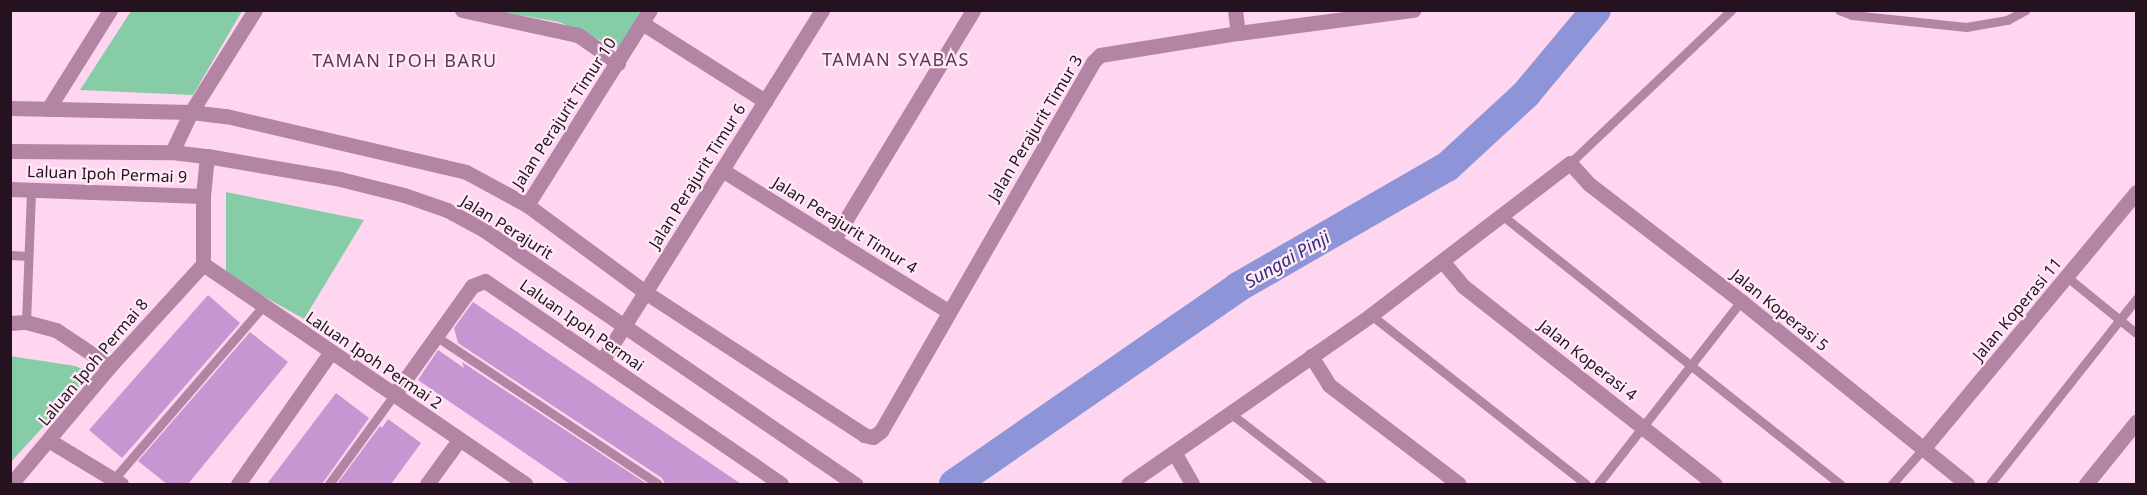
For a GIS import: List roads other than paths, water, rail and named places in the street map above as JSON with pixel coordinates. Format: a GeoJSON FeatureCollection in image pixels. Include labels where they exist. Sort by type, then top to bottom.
{"type":"FeatureCollection","features":[{"type":"Feature","properties":{"kind":"street"},"geometry":{"type":"LineString","coordinates":[[48,109],[110,10]]}},
{"type":"Feature","properties":{"kind":"street"},"geometry":{"type":"LineString","coordinates":[[172,152],[190,111],[255,10]]}},
{"type":"Feature","properties":{"kind":"street"},"geometry":{"type":"LineString","coordinates":[[462,10],[578,35],[618,63]]}},
{"type":"Feature","properties":{"kind":"street","name":"Jalan Perajurit Timur 6"},"geometry":{"type":"LineString","coordinates":[[602,361],[822,10]]}},
{"type":"Feature","properties":{"kind":"street"},"geometry":{"type":"LineString","coordinates":[[834,239],[973,10]]}},
{"type":"Feature","properties":{"kind":"street"},"geometry":{"type":"LineString","coordinates":[[1234,10],[1238,33]]}},
{"type":"Feature","properties":{"kind":"street","name":"Jalan Perajurit Timur 3"},"geometry":{"type":"LineString","coordinates":[[645,292],[864,435],[873,437],[881,431],[948,311],[1096,59],[1109,52],[1413,10]]}},
{"type":"Feature","properties":{"kind":"street"},"geometry":{"type":"LineString","coordinates":[[646,17],[765,101]]}},
{"type":"Feature","properties":{"kind":"street","name":"Jalan Perajurit Timur 10"},"geometry":{"type":"LineString","coordinates":[[527,205],[646,17]]}},
{"type":"Feature","properties":{"kind":"street"},"geometry":{"type":"LineString","coordinates":[[10,108],[190,111],[226,116],[466,172],[527,205],[645,292]]}},
{"type":"Feature","properties":{"kind":"street","name":"Jalan Perajurit"},"geometry":{"type":"LineString","coordinates":[[10,151],[172,152],[207,156],[340,179],[404,195],[447,210],[484,230],[855,484]]}},
{"type":"Feature","properties":{"kind":"street"},"geometry":{"type":"LineString","coordinates":[[202,264],[203,196],[207,156]]}},
{"type":"Feature","properties":{"kind":"street"},"geometry":{"type":"LineString","coordinates":[[1128,484],[1175,454],[1371,315],[1570,163]]}},
{"type":"Feature","properties":{"kind":"street","name":"Jalan Koperasi 5"},"geometry":{"type":"LineString","coordinates":[[1570,163],[1589,184],[1741,301],[1967,484]]}},
{"type":"Feature","properties":{"kind":"street","name":"Jalan Perajurit Timur 4"},"geometry":{"type":"LineString","coordinates":[[722,170],[948,311]]}},
{"type":"Feature","properties":{"kind":"street","name":"Laluan Ipoh Permai 9"},"geometry":{"type":"LineString","coordinates":[[10,189],[203,196]]}},
{"type":"Feature","properties":{"kind":"street","name":"Jalan Koperasi 11"},"geometry":{"type":"LineString","coordinates":[[1923,449],[2136,192]]}},
{"type":"Feature","properties":{"kind":"street","name":"Jalan Koperasi 4"},"geometry":{"type":"LineString","coordinates":[[1443,262],[1463,286],[1715,484]]}},
{"type":"Feature","properties":{"kind":"street","name":"Laluan Ipoh Permai 2"},"geometry":{"type":"LineString","coordinates":[[202,264],[525,484]]}},
{"type":"Feature","properties":{"kind":"street","name":"Laluan Ipoh Permai 8"},"geometry":{"type":"LineString","coordinates":[[11,484],[50,441],[110,366],[202,264]]}},
{"type":"Feature","properties":{"kind":"street","name":"Laluan Ipoh Permai"},"geometry":{"type":"LineString","coordinates":[[394,395],[472,286],[485,281],[781,484]]}},
{"type":"Feature","properties":{"kind":"street"},"geometry":{"type":"LineString","coordinates":[[10,323],[26,322],[56,330],[110,366]]}},
{"type":"Feature","properties":{"kind":"street"},"geometry":{"type":"LineString","coordinates":[[238,484],[330,353]]}},
{"type":"Feature","properties":{"kind":"street"},"geometry":{"type":"LineString","coordinates":[[1311,356],[1329,385],[1459,484]]}},
{"type":"Feature","properties":{"kind":"street"},"geometry":{"type":"LineString","coordinates":[[2086,484],[2136,422]]}},
{"type":"Feature","properties":{"kind":"street"},"geometry":{"type":"LineString","coordinates":[[427,484],[459,440]]}},
{"type":"Feature","properties":{"kind":"street"},"geometry":{"type":"LineString","coordinates":[[50,441],[117,482]]}},
{"type":"Feature","properties":{"kind":"street"},"geometry":{"type":"LineString","coordinates":[[1175,454],[1192,484]]}},
{"type":"Feature","properties":{"kind":"lane"},"geometry":{"type":"LineString","coordinates":[[1570,163],[1731,10]]}},
{"type":"Feature","properties":{"kind":"lane"},"geometry":{"type":"LineString","coordinates":[[1839,10],[1852,15],[1966,27],[2007,20],[2026,10]]}},
{"type":"Feature","properties":{"kind":"lane"},"geometry":{"type":"LineString","coordinates":[[26,322],[30,189]]}},
{"type":"Feature","properties":{"kind":"lane"},"geometry":{"type":"LineString","coordinates":[[1503,216],[1839,484]]}},
{"type":"Feature","properties":{"kind":"lane"},"geometry":{"type":"LineString","coordinates":[[10,255],[28,256]]}},
{"type":"Feature","properties":{"kind":"lane"},"geometry":{"type":"LineString","coordinates":[[2067,277],[2136,333]]}},
{"type":"Feature","properties":{"kind":"lane"},"geometry":{"type":"LineString","coordinates":[[1990,484],[2136,299]]}},
{"type":"Feature","properties":{"kind":"lane"},"geometry":{"type":"LineString","coordinates":[[1598,484],[1741,301]]}},
{"type":"Feature","properties":{"kind":"lane"},"geometry":{"type":"LineString","coordinates":[[117,482],[263,306]]}},
{"type":"Feature","properties":{"kind":"lane"},"geometry":{"type":"LineString","coordinates":[[1371,315],[1586,484]]}},
{"type":"Feature","properties":{"kind":"lane"},"geometry":{"type":"LineString","coordinates":[[437,336],[658,484]]}},
{"type":"Feature","properties":{"kind":"lane"},"geometry":{"type":"LineString","coordinates":[[329,484],[394,395]]}},
{"type":"Feature","properties":{"kind":"lane"},"geometry":{"type":"LineString","coordinates":[[1230,413],[1322,484]]}},
{"type":"Feature","properties":{"kind":"lane"},"geometry":{"type":"LineString","coordinates":[[1892,484],[1923,449]]}},
{"type":"Feature","properties":{"kind":"waterway","name":"Sungai Pinji"},"geometry":{"type":"LineString","coordinates":[[954,484],[1238,287],[1447,167],[1526,94],[1596,10]]}},
{"type":"Feature","properties":{"kind":"district","name":"TAMAN SYABAS"},"geometry":{"type":"Point","coordinates":[896,59]}},
{"type":"Feature","properties":{"kind":"district","name":"TAMAN IPOH BARU"},"geometry":{"type":"Point","coordinates":[405,60]}}]}
